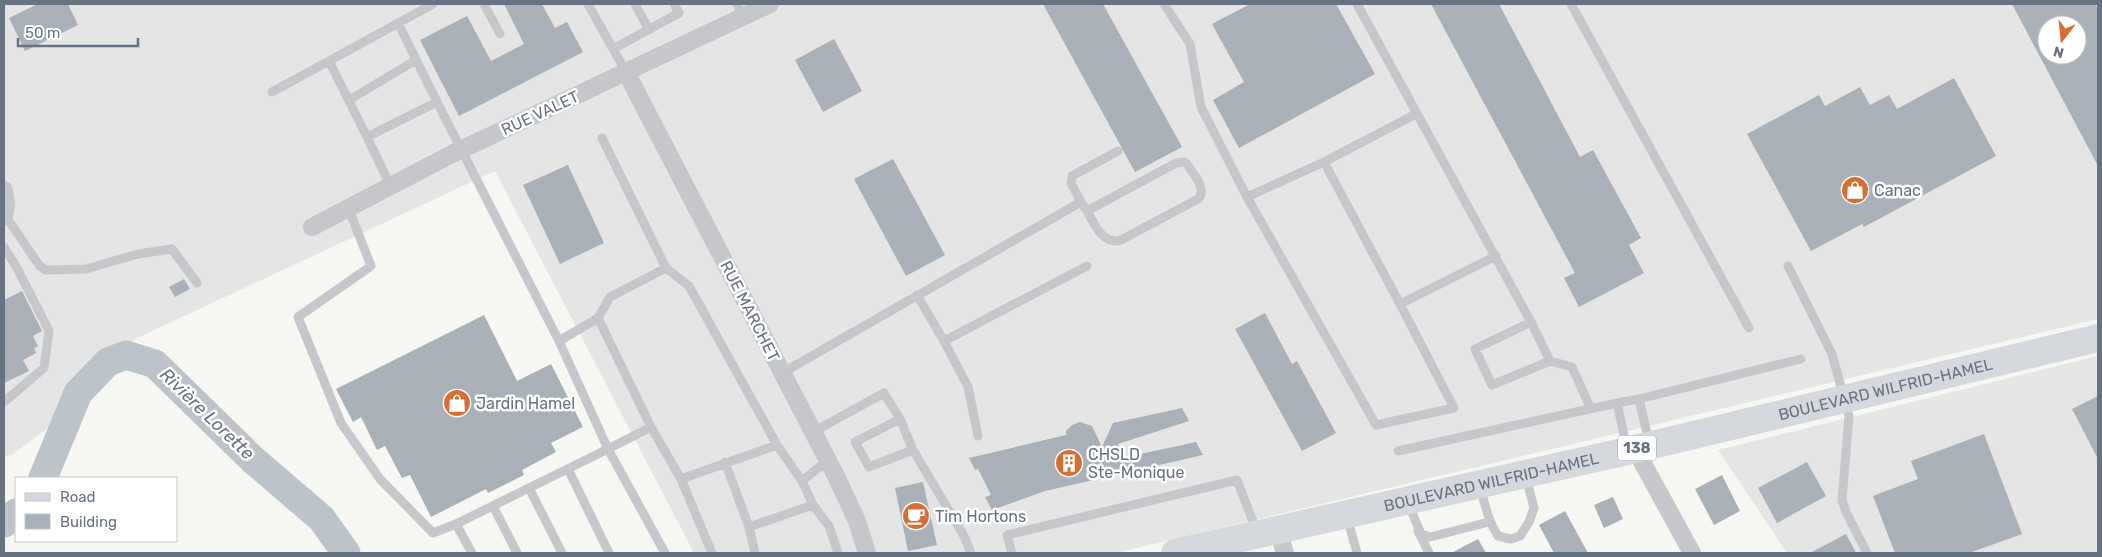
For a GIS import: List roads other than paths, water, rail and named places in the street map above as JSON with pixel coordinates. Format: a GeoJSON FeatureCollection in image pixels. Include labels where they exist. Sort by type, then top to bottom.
{"type":"FeatureCollection","features":[{"type":"Feature","properties":{"kind":"main road","name":"BOULEVARD WILFRID-HAMEL"},"geometry":{"type":"LineString","coordinates":[[1176,553],[1274,539],[1346,515],[2098,338]]}},
{"type":"Feature","properties":{"kind":"street","name":"RUE VALET"},"geometry":{"type":"LineString","coordinates":[[312,227],[463,149],[626,72],[740,10],[770,4]]}},
{"type":"Feature","properties":{"kind":"street","name":"RUE MARCHET"},"geometry":{"type":"LineString","coordinates":[[626,72],[828,460],[857,521],[867,553]]}},
{"type":"Feature","properties":{"kind":"street"},"geometry":{"type":"LineString","coordinates":[[4,190],[6,204],[4,216]]}},
{"type":"Feature","properties":{"kind":"street"},"geometry":{"type":"LineString","coordinates":[[1637,448],[1692,553]]}},
{"type":"Feature","properties":{"kind":"lane"},"geometry":{"type":"LineString","coordinates":[[272,92],[433,4]]}},
{"type":"Feature","properties":{"kind":"lane"},"geometry":{"type":"LineString","coordinates":[[484,4],[500,34]]}},
{"type":"Feature","properties":{"kind":"lane"},"geometry":{"type":"LineString","coordinates":[[588,4],[626,72]]}},
{"type":"Feature","properties":{"kind":"lane"},"geometry":{"type":"LineString","coordinates":[[635,4],[648,30]]}},
{"type":"Feature","properties":{"kind":"lane"},"geometry":{"type":"LineString","coordinates":[[613,49],[679,13],[674,4]]}},
{"type":"Feature","properties":{"kind":"lane"},"geometry":{"type":"LineString","coordinates":[[1164,4],[1190,44],[1201,107],[1248,197],[1376,425],[1454,408],[1324,162]]}},
{"type":"Feature","properties":{"kind":"lane"},"geometry":{"type":"LineString","coordinates":[[1357,4],[1496,256],[1550,361]]}},
{"type":"Feature","properties":{"kind":"lane"},"geometry":{"type":"LineString","coordinates":[[1571,4],[1749,328]]}},
{"type":"Feature","properties":{"kind":"lane"},"geometry":{"type":"LineString","coordinates":[[398,23],[560,341],[608,449],[665,553]]}},
{"type":"Feature","properties":{"kind":"lane"},"geometry":{"type":"LineString","coordinates":[[348,100],[416,60]]}},
{"type":"Feature","properties":{"kind":"lane"},"geometry":{"type":"LineString","coordinates":[[329,61],[391,187]]}},
{"type":"Feature","properties":{"kind":"lane"},"geometry":{"type":"LineString","coordinates":[[368,137],[437,102]]}},
{"type":"Feature","properties":{"kind":"lane"},"geometry":{"type":"LineString","coordinates":[[1248,197],[1324,162],[1416,114]]}},
{"type":"Feature","properties":{"kind":"lane"},"geometry":{"type":"LineString","coordinates":[[602,138],[666,268],[689,286],[777,445],[802,481],[813,505],[829,526],[838,553]]}},
{"type":"Feature","properties":{"kind":"lane"},"geometry":{"type":"LineString","coordinates":[[1087,211],[1176,163],[1184,162],[1187,164],[1202,190],[1202,195],[1198,199],[1119,241],[1112,241],[1100,234],[1071,183],[1072,176],[1118,151]]}},
{"type":"Feature","properties":{"kind":"lane"},"geometry":{"type":"LineString","coordinates":[[782,373],[1081,202]]}},
{"type":"Feature","properties":{"kind":"lane"},"geometry":{"type":"LineString","coordinates":[[348,207],[371,266],[298,317],[341,423],[380,479],[433,533],[456,524],[651,427]]}},
{"type":"Feature","properties":{"kind":"lane"},"geometry":{"type":"LineString","coordinates":[[4,216],[44,270],[86,269],[138,254],[172,249],[198,283]]}},
{"type":"Feature","properties":{"kind":"lane"},"geometry":{"type":"LineString","coordinates":[[4,247],[18,268],[49,331],[44,368],[4,402]]}},
{"type":"Feature","properties":{"kind":"lane"},"geometry":{"type":"LineString","coordinates":[[1400,304],[1496,256]]}},
{"type":"Feature","properties":{"kind":"lane"},"geometry":{"type":"LineString","coordinates":[[944,341],[1087,266]]}},
{"type":"Feature","properties":{"kind":"lane"},"geometry":{"type":"LineString","coordinates":[[1788,266],[1832,354],[1850,422],[1842,500],[1846,512],[1867,553]]}},
{"type":"Feature","properties":{"kind":"lane"},"geometry":{"type":"LineString","coordinates":[[560,341],[598,318],[610,297],[666,268]]}},
{"type":"Feature","properties":{"kind":"lane"},"geometry":{"type":"LineString","coordinates":[[917,295],[968,387],[978,436]]}},
{"type":"Feature","properties":{"kind":"lane"},"geometry":{"type":"LineString","coordinates":[[598,318],[651,427],[681,479],[712,553]]}},
{"type":"Feature","properties":{"kind":"lane"},"geometry":{"type":"LineString","coordinates":[[1531,322],[1475,349],[1492,384],[1550,361],[1572,367],[1591,409]]}},
{"type":"Feature","properties":{"kind":"lane"},"geometry":{"type":"LineString","coordinates":[[1398,451],[1640,399],[1801,358]]}},
{"type":"Feature","properties":{"kind":"lane"},"geometry":{"type":"LineString","coordinates":[[813,432],[884,393],[900,419],[913,450],[964,536],[971,553]]}},
{"type":"Feature","properties":{"kind":"lane"},"geometry":{"type":"LineString","coordinates":[[1637,448],[1640,399]]}},
{"type":"Feature","properties":{"kind":"lane"},"geometry":{"type":"LineString","coordinates":[[1617,403],[1637,448]]}},
{"type":"Feature","properties":{"kind":"lane"},"geometry":{"type":"LineString","coordinates":[[900,419],[855,442],[869,467],[913,450]]}},
{"type":"Feature","properties":{"kind":"lane"},"geometry":{"type":"LineString","coordinates":[[681,479],[777,445]]}},
{"type":"Feature","properties":{"kind":"lane"},"geometry":{"type":"LineString","coordinates":[[802,481],[828,460]]}},
{"type":"Feature","properties":{"kind":"lane"},"geometry":{"type":"LineString","coordinates":[[725,462],[755,553]]}},
{"type":"Feature","properties":{"kind":"lane"},"geometry":{"type":"LineString","coordinates":[[568,469],[609,553]]}},
{"type":"Feature","properties":{"kind":"lane"},"geometry":{"type":"LineString","coordinates":[[1479,484],[1489,522],[1498,536],[1511,539],[1520,536],[1534,508],[1526,474]]}},
{"type":"Feature","properties":{"kind":"lane"},"geometry":{"type":"LineString","coordinates":[[1012,553],[1007,535],[1237,480],[1274,539]]}},
{"type":"Feature","properties":{"kind":"lane"},"geometry":{"type":"LineString","coordinates":[[529,488],[562,553]]}},
{"type":"Feature","properties":{"kind":"lane"},"geometry":{"type":"LineString","coordinates":[[1407,501],[1417,529],[1429,553]]}},
{"type":"Feature","properties":{"kind":"lane"},"geometry":{"type":"LineString","coordinates":[[748,528],[813,505]]}},
{"type":"Feature","properties":{"kind":"lane"},"geometry":{"type":"LineString","coordinates":[[493,506],[517,553]]}},
{"type":"Feature","properties":{"kind":"lane"},"geometry":{"type":"LineString","coordinates":[[1346,515],[1358,553]]}},
{"type":"Feature","properties":{"kind":"lane"},"geometry":{"type":"LineString","coordinates":[[1417,529],[1420,534],[1430,537],[1489,522]]}},
{"type":"Feature","properties":{"kind":"lane"},"geometry":{"type":"LineString","coordinates":[[456,524],[472,553]]}},
{"type":"Feature","properties":{"kind":"waterway","name":"Rivière Lorette"},"geometry":{"type":"LineString","coordinates":[[43,477],[78,393],[108,362],[126,355],[155,364],[252,459],[322,519],[346,553]]}},
{"type":"Feature","properties":{"kind":"waterway","name":"Rivière Lorette"},"geometry":{"type":"LineString","coordinates":[[4,523],[15,514]]}},
{"type":"Feature","properties":{"kind":"place","name":"Canac"},"geometry":{"type":"Point","coordinates":[1855,190]}},
{"type":"Feature","properties":{"kind":"place","name":"Jardin Hamel"},"geometry":{"type":"Point","coordinates":[457,403]}},
{"type":"Feature","properties":{"kind":"place","name":"CHSLD Ste-Monique"},"geometry":{"type":"Point","coordinates":[1069,463]}},
{"type":"Feature","properties":{"kind":"place","name":"Tim Hortons"},"geometry":{"type":"Point","coordinates":[916,516]}}]}
